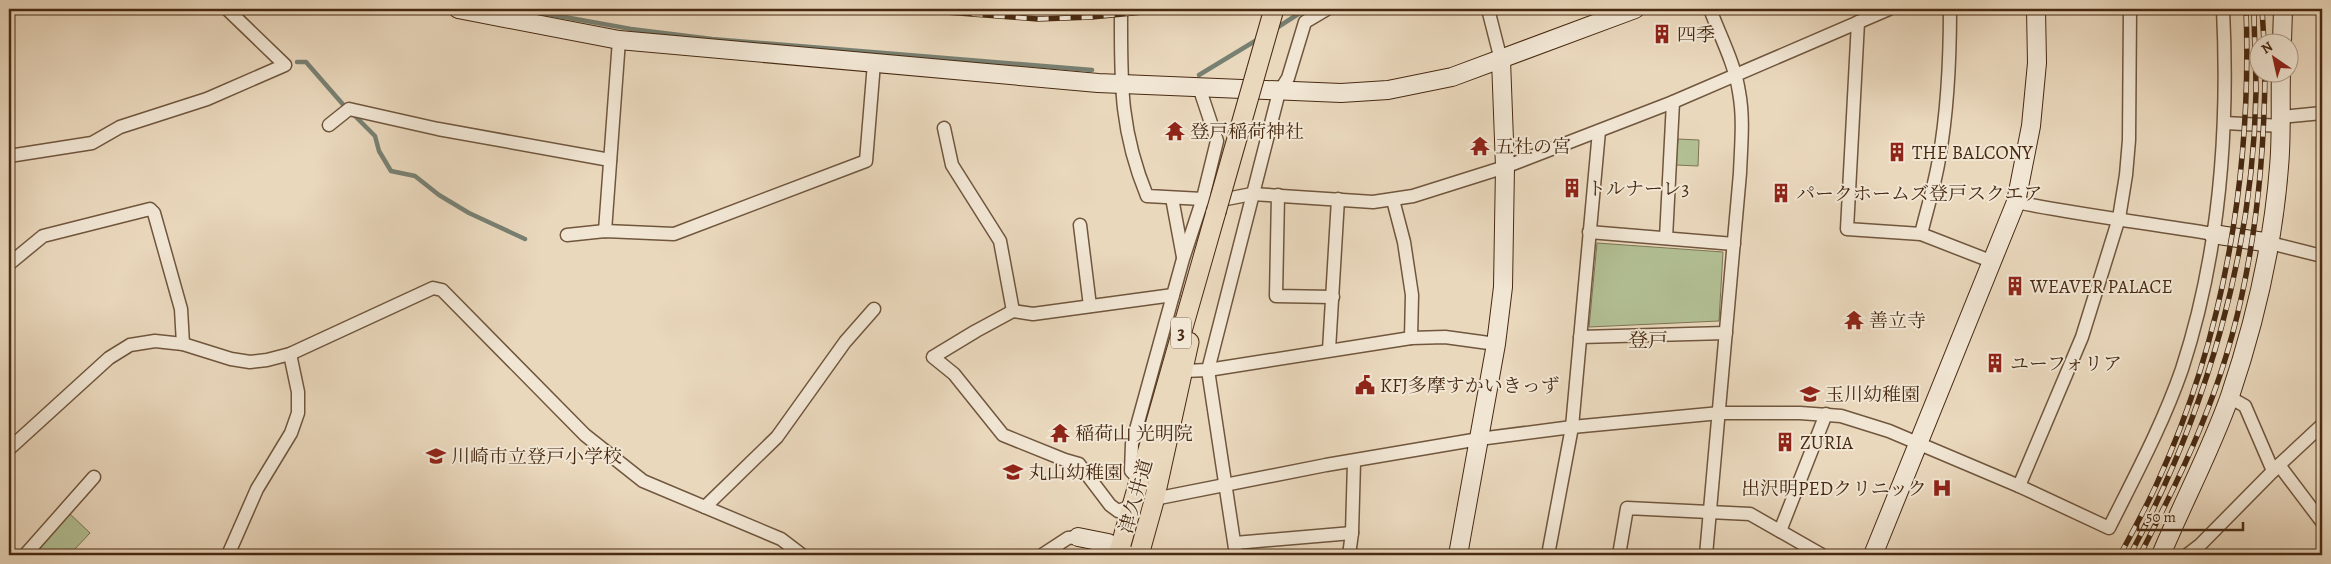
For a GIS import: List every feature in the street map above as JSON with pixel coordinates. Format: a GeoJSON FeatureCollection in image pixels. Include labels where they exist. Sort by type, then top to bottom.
{"type":"FeatureCollection","features":[{"type":"Feature","properties":{"kind":"main road","name":"3"},"geometry":{"type":"LineString","coordinates":[[1210,205],[1274,9]]}},
{"type":"Feature","properties":{"kind":"main road","name":"津久井道"},"geometry":{"type":"LineString","coordinates":[[1139,555],[1184,371],[1209,235],[1210,205]]}},
{"type":"Feature","properties":{"kind":"main road","name":"津久井道"},"geometry":{"type":"LineString","coordinates":[[1122,553],[1139,479],[1209,235]]}},
{"type":"Feature","properties":{"kind":"street"},"geometry":{"type":"LineString","coordinates":[[9,156],[92,143],[120,127],[207,99],[285,65],[227,9]]}},
{"type":"Feature","properties":{"kind":"street"},"geometry":{"type":"LineString","coordinates":[[458,9],[619,40],[1121,84],[1253,89],[1279,92],[1341,93],[1388,90],[1452,77],[1635,9]]}},
{"type":"Feature","properties":{"kind":"street"},"geometry":{"type":"LineString","coordinates":[[1121,9],[1121,84],[1126,134],[1134,166],[1147,196],[1172,198],[1210,205],[1221,200],[1252,194],[1338,198],[1373,202],[1393,200],[1505,167],[1599,131],[1736,76],[1889,9]]}},
{"type":"Feature","properties":{"kind":"street"},"geometry":{"type":"LineString","coordinates":[[1327,9],[1305,22],[1288,78],[1279,92],[1208,370],[1236,549],[1352,533]]}},
{"type":"Feature","properties":{"kind":"street"},"geometry":{"type":"LineString","coordinates":[[1458,555],[1496,344],[1503,287],[1505,167],[1501,60],[1488,9]]}},
{"type":"Feature","properties":{"kind":"street"},"geometry":{"type":"LineString","coordinates":[[1706,555],[1720,413],[1742,132],[1736,76],[1710,9]]}},
{"type":"Feature","properties":{"kind":"street"},"geometry":{"type":"LineString","coordinates":[[1921,234],[1939,160],[1945,114],[1950,58],[1950,9]]}},
{"type":"Feature","properties":{"kind":"street"},"geometry":{"type":"LineString","coordinates":[[1873,555],[2016,202],[2031,126],[2037,63],[2036,9]]}},
{"type":"Feature","properties":{"kind":"street"},"geometry":{"type":"LineString","coordinates":[[2019,486],[2082,337],[2119,218],[2129,140],[2130,9]]}},
{"type":"Feature","properties":{"kind":"street"},"geometry":{"type":"LineString","coordinates":[[1154,499],[1479,439],[1572,427],[1720,413],[1826,414],[1841,416],[1871,425],[2019,486],[2109,528],[2153,440],[2182,369],[2200,303],[2213,234],[2226,123],[2223,9]]}},
{"type":"Feature","properties":{"kind":"street"},"geometry":{"type":"LineString","coordinates":[[2282,32],[2283,9]]}},
{"type":"Feature","properties":{"kind":"street"},"geometry":{"type":"LineString","coordinates":[[1858,22],[1847,229],[1921,234],[1992,262]]}},
{"type":"Feature","properties":{"kind":"street"},"geometry":{"type":"LineString","coordinates":[[1253,89],[1263,62],[1262,38]]}},
{"type":"Feature","properties":{"kind":"street"},"geometry":{"type":"LineString","coordinates":[[605,230],[619,40]]}},
{"type":"Feature","properties":{"kind":"street"},"geometry":{"type":"LineString","coordinates":[[567,235],[605,230],[674,234],[866,161],[874,63]]}},
{"type":"Feature","properties":{"kind":"street"},"geometry":{"type":"LineString","coordinates":[[2161,555],[2229,397],[2251,327],[2270,242],[2281,121],[2281,82]]}},
{"type":"Feature","properties":{"kind":"street"},"geometry":{"type":"LineString","coordinates":[[1139,479],[1131,471],[1132,444],[1183,259],[1210,205],[1217,141],[1199,87]]}},
{"type":"Feature","properties":{"kind":"street"},"geometry":{"type":"LineString","coordinates":[[1666,238],[1673,102]]}},
{"type":"Feature","properties":{"kind":"street"},"geometry":{"type":"LineString","coordinates":[[329,126],[346,111],[610,160]]}},
{"type":"Feature","properties":{"kind":"street"},"geometry":{"type":"LineString","coordinates":[[2226,123],[2281,121],[2322,113]]}},
{"type":"Feature","properties":{"kind":"street"},"geometry":{"type":"LineString","coordinates":[[944,128],[952,166],[1000,241],[1014,312]]}},
{"type":"Feature","properties":{"kind":"street"},"geometry":{"type":"LineString","coordinates":[[1548,555],[1572,427],[1599,131]]}},
{"type":"Feature","properties":{"kind":"street"},"geometry":{"type":"LineString","coordinates":[[1278,195],[1276,296],[1333,297]]}},
{"type":"Feature","properties":{"kind":"street"},"geometry":{"type":"LineString","coordinates":[[1172,198],[1183,259]]}},
{"type":"Feature","properties":{"kind":"street"},"geometry":{"type":"LineString","coordinates":[[1329,350],[1338,198]]}},
{"type":"Feature","properties":{"kind":"street"},"geometry":{"type":"LineString","coordinates":[[1393,200],[1404,242],[1412,295],[1411,338]]}},
{"type":"Feature","properties":{"kind":"street"},"geometry":{"type":"LineString","coordinates":[[2016,202],[2060,211],[2119,218],[2270,242],[2322,256]]}},
{"type":"Feature","properties":{"kind":"street"},"geometry":{"type":"LineString","coordinates":[[11,258],[43,236],[150,209],[154,213],[182,309],[183,344]]}},
{"type":"Feature","properties":{"kind":"street"},"geometry":{"type":"LineString","coordinates":[[1080,225],[1090,306]]}},
{"type":"Feature","properties":{"kind":"street"},"geometry":{"type":"LineString","coordinates":[[1589,232],[1734,244]]}},
{"type":"Feature","properties":{"kind":"street"},"geometry":{"type":"LineString","coordinates":[[9,449],[117,351],[130,345],[144,341],[183,344],[231,359],[250,362],[267,360],[290,354],[433,288],[442,290],[585,435],[643,481],[781,538],[802,555]]}},
{"type":"Feature","properties":{"kind":"street"},"geometry":{"type":"LineString","coordinates":[[1132,506],[1118,511],[1110,505],[1079,464],[1003,435],[954,374],[934,357],[976,331],[1014,312],[1033,314],[1173,295]]}},
{"type":"Feature","properties":{"kind":"street"},"geometry":{"type":"LineString","coordinates":[[705,507],[777,437],[845,342],[874,309]]}},
{"type":"Feature","properties":{"kind":"street"},"geometry":{"type":"LineString","coordinates":[[1580,337],[1726,333]]}},
{"type":"Feature","properties":{"kind":"street"},"geometry":{"type":"LineString","coordinates":[[1184,371],[1208,370],[1411,338],[1444,337],[1496,344]]}},
{"type":"Feature","properties":{"kind":"street"},"geometry":{"type":"LineString","coordinates":[[228,555],[257,489],[291,433],[298,413],[298,392],[290,354]]}},
{"type":"Feature","properties":{"kind":"street"},"geometry":{"type":"LineString","coordinates":[[2229,397],[2245,406],[2276,468],[2322,522]]}},
{"type":"Feature","properties":{"kind":"street"},"geometry":{"type":"LineString","coordinates":[[1780,531],[1826,414]]}},
{"type":"Feature","properties":{"kind":"street"},"geometry":{"type":"LineString","coordinates":[[2187,555],[2200,545],[2276,468],[2322,426]]}},
{"type":"Feature","properties":{"kind":"street"},"geometry":{"type":"LineString","coordinates":[[1349,555],[1352,533],[1354,462]]}},
{"type":"Feature","properties":{"kind":"street"},"geometry":{"type":"LineString","coordinates":[[25,555],[94,477]]}},
{"type":"Feature","properties":{"kind":"street"},"geometry":{"type":"LineString","coordinates":[[1619,555],[1628,508],[1750,514],[1822,555]]}},
{"type":"Feature","properties":{"kind":"street"},"geometry":{"type":"LineString","coordinates":[[1042,555],[1068,538],[1078,537],[1103,542],[1122,553]]}},
{"type":"Feature","properties":{"kind":"green space"},"geometry":{"type":"Polygon","coordinates":[[[1678,139],[1699,140],[1698,166],[1676,165],[1678,139]]]}},
{"type":"Feature","properties":{"kind":"green space"},"geometry":{"type":"Polygon","coordinates":[[[1597,243],[1723,252],[1719,321],[1589,327],[1597,243]]]}},
{"type":"Feature","properties":{"kind":"green space"},"geometry":{"type":"Polygon","coordinates":[[[69,513],[90,533],[73,551],[78,555],[33,555],[69,513]]]}},
{"type":"Feature","properties":{"kind":"waterway"},"geometry":{"type":"LineString","coordinates":[[520,9],[631,29],[712,39],[1092,70]]}},
{"type":"Feature","properties":{"kind":"waterway"},"geometry":{"type":"LineString","coordinates":[[1275,29],[1306,9]]}},
{"type":"Feature","properties":{"kind":"waterway"},"geometry":{"type":"LineString","coordinates":[[1199,75],[1260,38]]}},
{"type":"Feature","properties":{"kind":"waterway"},"geometry":{"type":"LineString","coordinates":[[297,62],[306,62],[347,109]]}},
{"type":"Feature","properties":{"kind":"waterway"},"geometry":{"type":"LineString","coordinates":[[353,114],[375,136],[379,151],[391,171],[415,176],[439,195],[469,213],[525,239]]}},
{"type":"Feature","properties":{"kind":"railway"},"geometry":{"type":"LineString","coordinates":[[906,9],[1038,19],[1092,17],[1173,9]]}},
{"type":"Feature","properties":{"kind":"railway"},"geometry":{"type":"LineString","coordinates":[[1005,9],[1064,9]]}},
{"type":"Feature","properties":{"kind":"railway"},"geometry":{"type":"LineString","coordinates":[[2120,555],[2154,490],[2181,425],[2201,368],[2217,310],[2229,250],[2244,130],[2247,69],[2246,9]]}},
{"type":"Feature","properties":{"kind":"railway"},"geometry":{"type":"LineString","coordinates":[[2130,555],[2157,501],[2181,446],[2202,389],[2220,331],[2235,272],[2246,212],[2253,152],[2256,92],[2254,9]]}},
{"type":"Feature","properties":{"kind":"railway"},"geometry":{"type":"LineString","coordinates":[[2262,9],[2263,32]]}},
{"type":"Feature","properties":{"kind":"railway"},"geometry":{"type":"LineString","coordinates":[[2140,555],[2200,430],[2222,371],[2234,329],[2244,287],[2257,201],[2265,82]]}},
{"type":"Feature","properties":{"kind":"place","name":"四季"},"geometry":{"type":"Point","coordinates":[1662,34]}},
{"type":"Feature","properties":{"kind":"place","name":"登戸稲荷神社"},"geometry":{"type":"Point","coordinates":[1175,131]}},
{"type":"Feature","properties":{"kind":"place","name":"五社の宮"},"geometry":{"type":"Point","coordinates":[1480,146]}},
{"type":"Feature","properties":{"kind":"place","name":"THE BALCONY"},"geometry":{"type":"Point","coordinates":[1897,152]}},
{"type":"Feature","properties":{"kind":"place","name":"トルナーレ3"},"geometry":{"type":"Point","coordinates":[1572,188]}},
{"type":"Feature","properties":{"kind":"place","name":"パークホームズ登戸スクエア"},"geometry":{"type":"Point","coordinates":[1781,193]}},
{"type":"Feature","properties":{"kind":"place","name":"WEAVER PALACE"},"geometry":{"type":"Point","coordinates":[2015,286]}},
{"type":"Feature","properties":{"kind":"place","name":"善立寺"},"geometry":{"type":"Point","coordinates":[1854,320]}},
{"type":"Feature","properties":{"kind":"place","name":"ユーフォリア"},"geometry":{"type":"Point","coordinates":[1995,363]}},
{"type":"Feature","properties":{"kind":"place","name":"KFJ多摩すかいきっず"},"geometry":{"type":"Point","coordinates":[1365,385]}},
{"type":"Feature","properties":{"kind":"place","name":"玉川幼稚園"},"geometry":{"type":"Point","coordinates":[1810,394]}},
{"type":"Feature","properties":{"kind":"place","name":"稲荷山 光明院"},"geometry":{"type":"Point","coordinates":[1060,433]}},
{"type":"Feature","properties":{"kind":"place","name":"ZURIA"},"geometry":{"type":"Point","coordinates":[1785,442]}},
{"type":"Feature","properties":{"kind":"place","name":"川崎市立登戸小学校"},"geometry":{"type":"Point","coordinates":[436,456]}},
{"type":"Feature","properties":{"kind":"place","name":"丸山幼稚園"},"geometry":{"type":"Point","coordinates":[1013,472]}},
{"type":"Feature","properties":{"kind":"place","name":"出沢明PEDクリニック"},"geometry":{"type":"Point","coordinates":[1942,488]}},
{"type":"Feature","properties":{"kind":"district","name":"登戸"},"geometry":{"type":"Point","coordinates":[1648,340]}}]}
